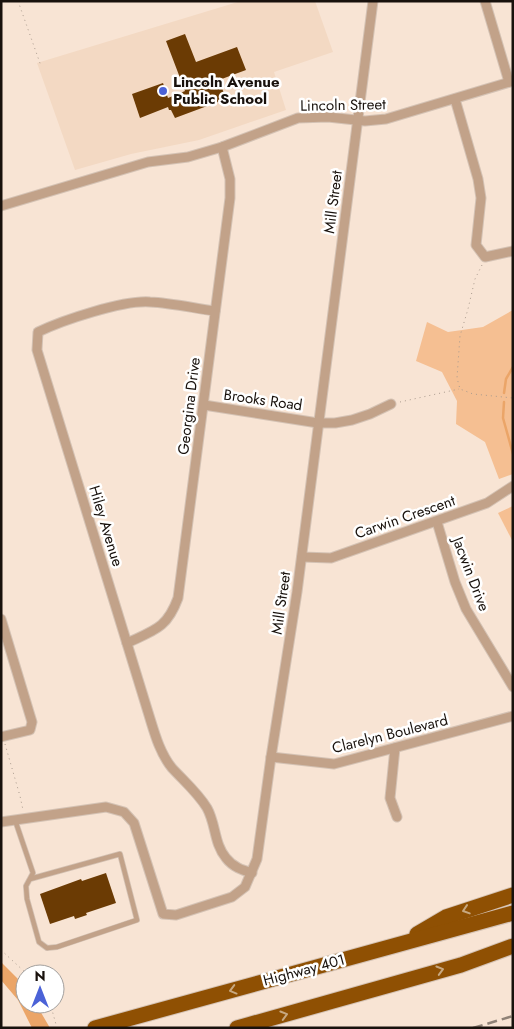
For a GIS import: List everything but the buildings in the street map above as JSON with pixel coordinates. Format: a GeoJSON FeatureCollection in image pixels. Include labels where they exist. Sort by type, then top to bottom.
{"type":"FeatureCollection","features":[{"type":"Feature","properties":{"kind":"highway"},"geometry":{"type":"LineString","coordinates":[[398,944],[446,917],[513,895]]}},
{"type":"Feature","properties":{"kind":"highway","name":"Highway 401"},"geometry":{"type":"LineString","coordinates":[[102,1026],[513,913]]}},
{"type":"Feature","properties":{"kind":"highway"},"geometry":{"type":"LineString","coordinates":[[237,1028],[461,964],[513,946]]}},
{"type":"Feature","properties":{"kind":"highway"},"geometry":{"type":"LineString","coordinates":[[461,964],[513,956]]}},
{"type":"Feature","properties":{"kind":"street","name":"Mill Street"},"geometry":{"type":"LineString","coordinates":[[1,822],[106,807],[124,812],[134,823],[163,914],[176,915],[232,897],[246,887],[257,859],[302,557],[373,1]]}},
{"type":"Feature","properties":{"kind":"street"},"geometry":{"type":"LineString","coordinates":[[485,1],[511,82]]}},
{"type":"Feature","properties":{"kind":"street","name":"Lincoln Street"},"geometry":{"type":"LineString","coordinates":[[1,206],[148,162],[188,156],[222,147],[298,118],[328,117],[386,120],[511,82]]}},
{"type":"Feature","properties":{"kind":"street"},"geometry":{"type":"LineString","coordinates":[[455,99],[478,179],[481,198],[476,245],[486,257],[513,251]]}},
{"type":"Feature","properties":{"kind":"street","name":"Georgina Drive"},"geometry":{"type":"LineString","coordinates":[[127,643],[155,631],[172,615],[178,598],[230,198],[230,179],[222,147]]}},
{"type":"Feature","properties":{"kind":"street","name":"Hiley Avenue"},"geometry":{"type":"LineString","coordinates":[[215,310],[148,302],[122,304],[52,325],[38,332],[36,350],[148,712],[163,754],[208,809],[225,858],[236,867],[252,873]]}},
{"type":"Feature","properties":{"kind":"street","name":"Brooks Road"},"geometry":{"type":"LineString","coordinates":[[204,406],[335,423],[370,414],[391,404]]}},
{"type":"Feature","properties":{"kind":"street","name":"Carwin Crescent"},"geometry":{"type":"LineString","coordinates":[[302,557],[332,558],[487,503],[513,486]]}},
{"type":"Feature","properties":{"kind":"street","name":"Jacwin Drive"},"geometry":{"type":"LineString","coordinates":[[437,522],[455,582],[466,609],[513,687]]}},
{"type":"Feature","properties":{"kind":"street"},"geometry":{"type":"LineString","coordinates":[[1,619],[32,722],[30,730],[2,737]]}},
{"type":"Feature","properties":{"kind":"street","name":"Clarelyn Boulevard"},"geometry":{"type":"LineString","coordinates":[[271,757],[334,764],[513,716]]}},
{"type":"Feature","properties":{"kind":"street"},"geometry":{"type":"LineString","coordinates":[[395,748],[390,798],[397,817]]}},
{"type":"Feature","properties":{"kind":"lane"},"geometry":{"type":"LineString","coordinates":[[20,819],[33,873],[26,886],[27,899],[40,942],[46,948],[58,947],[137,920],[120,854],[30,879]]}},
{"type":"Feature","properties":{"kind":"path"},"geometry":{"type":"LineString","coordinates":[[18,1],[40,66]]}},
{"type":"Feature","properties":{"kind":"path"},"geometry":{"type":"LineString","coordinates":[[460,389],[457,378],[460,336],[475,279],[486,257]]}},
{"type":"Feature","properties":{"kind":"path"},"geometry":{"type":"LineString","coordinates":[[391,404],[460,389],[473,394],[513,398]]}},
{"type":"Feature","properties":{"kind":"path"},"geometry":{"type":"LineString","coordinates":[[2,737],[20,796],[20,819]]}},
{"type":"Feature","properties":{"kind":"path"},"geometry":{"type":"LineString","coordinates":[[1,950],[16,964]]}},
{"type":"Feature","properties":{"kind":"path"},"geometry":{"type":"LineString","coordinates":[[53,1014],[57,1028]]}},
{"type":"Feature","properties":{"kind":"shaded area","name":"Lincoln Avenue Public School"},"geometry":{"type":"Polygon","coordinates":[[[241,1],[315,1],[333,52],[274,72],[286,110],[199,140],[131,154],[75,170],[37,63],[241,1]]]}},
{"type":"Feature","properties":{"kind":"shaded area"},"geometry":{"type":"Polygon","coordinates":[[[513,310],[513,474],[499,479],[485,442],[456,424],[457,401],[442,372],[416,361],[427,322],[448,332],[483,327],[513,310]]]}},
{"type":"Feature","properties":{"kind":"shaded area"},"geometry":{"type":"Polygon","coordinates":[[[513,506],[513,542],[498,513],[513,506]]]}},
{"type":"Feature","properties":{"kind":"shaded area"},"geometry":{"type":"Polygon","coordinates":[[[1,962],[15,976],[15,996],[1,980],[1,962]]]}},
{"type":"Feature","properties":{"kind":"shaded area"},"geometry":{"type":"Polygon","coordinates":[[[25,1014],[42,1014],[50,1028],[32,1028],[25,1014]]]}},
{"type":"Feature","properties":{"kind":"waterway"},"geometry":{"type":"LineString","coordinates":[[504,393],[506,379],[513,367]]}},
{"type":"Feature","properties":{"kind":"waterway"},"geometry":{"type":"LineString","coordinates":[[504,402],[503,418],[513,454]]}},
{"type":"Feature","properties":{"kind":"railway"},"geometry":{"type":"LineString","coordinates":[[473,1028],[513,1016]]}},
{"type":"Feature","properties":{"kind":"place","name":"Lincoln Avenue Public School"},"geometry":{"type":"Point","coordinates":[163,91]}}]}
